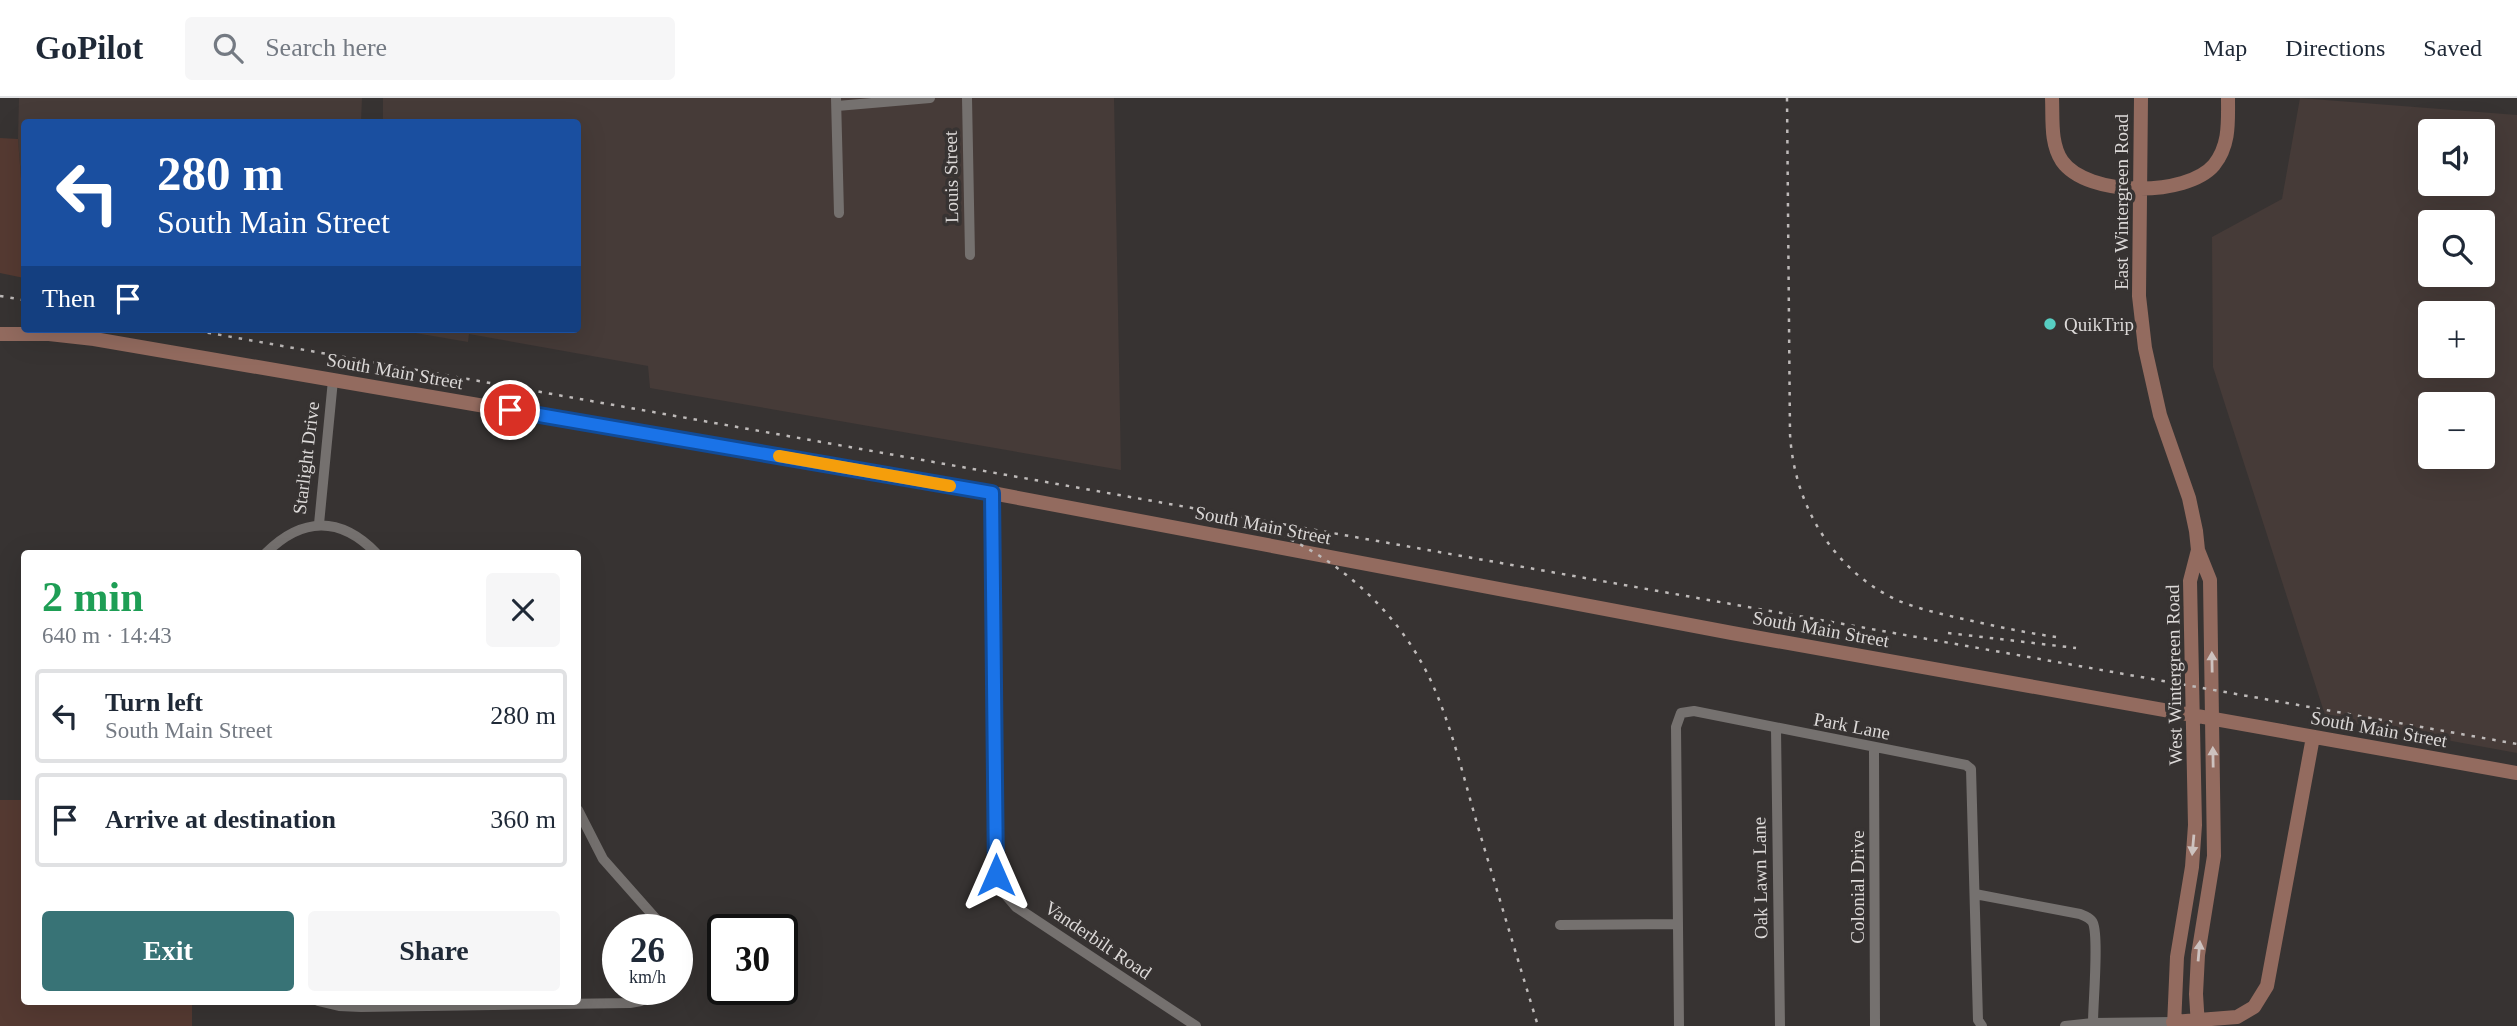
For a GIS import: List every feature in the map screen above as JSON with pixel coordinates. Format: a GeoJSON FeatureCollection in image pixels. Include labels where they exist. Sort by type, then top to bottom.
{"type":"FeatureCollection","features":[{"type":"Feature","properties":{"kind":"street"},"geometry":{"type":"LineString","coordinates":[[839,213],[837,102],[930,98]]}},
{"type":"Feature","properties":{"kind":"street","name":"Louis Street"},"geometry":{"type":"LineString","coordinates":[[967,98],[970,254]]}},
{"type":"Feature","properties":{"kind":"street"},"geometry":{"type":"LineString","coordinates":[[2052,98],[2053,138],[2063,162],[2091,182],[2140,187],[2183,184],[2200,177],[2213,166],[2226,142],[2228,98]]}},
{"type":"Feature","properties":{"kind":"street","name":"East Wintergreen Road"},"geometry":{"type":"LineString","coordinates":[[2141,98],[2139,296],[2145,348],[2160,415],[2189,498],[2198,550]]}},
{"type":"Feature","properties":{"kind":"street","name":"South Main Street"},"geometry":{"type":"LineString","coordinates":[[0,334],[49,334],[94,339],[992,493],[1732,633],[2517,774]]}},
{"type":"Feature","properties":{"kind":"street","name":"Starlight Drive"},"geometry":{"type":"LineString","coordinates":[[269,550],[292,533],[319,524],[333,380]]}},
{"type":"Feature","properties":{"kind":"street","name":"Vanderbilt Road"},"geometry":{"type":"LineString","coordinates":[[992,493],[996,875],[1004,893],[1016,907],[1196,1026]]}},
{"type":"Feature","properties":{"kind":"street"},"geometry":{"type":"LineString","coordinates":[[319,524],[331,525],[357,536],[373,550]]}},
{"type":"Feature","properties":{"kind":"street","name":"West Wintergreen Road"},"geometry":{"type":"LineString","coordinates":[[2174,1024],[2176,957],[2192,867],[2195,777],[2190,581],[2198,550]]}},
{"type":"Feature","properties":{"kind":"street","name":"West Wintergreen Road"},"geometry":{"type":"LineString","coordinates":[[2197,1023],[2196,994],[2201,926],[2214,856],[2210,580],[2198,550]]}},
{"type":"Feature","properties":{"kind":"street","name":"Park Lane"},"geometry":{"type":"LineString","coordinates":[[1679,1026],[1678,718],[1681,713],[1694,711],[1966,765],[1971,769],[1978,1020],[1982,1026]]}},
{"type":"Feature","properties":{"kind":"street","name":"Oak Lawn Lane"},"geometry":{"type":"LineString","coordinates":[[1776,729],[1780,1026]]}},
{"type":"Feature","properties":{"kind":"street"},"geometry":{"type":"LineString","coordinates":[[2065,1026],[2093,1023],[2197,1023],[2237,1017],[2248,1012],[2267,986],[2313,737]]}},
{"type":"Feature","properties":{"kind":"street","name":"Colonial Drive"},"geometry":{"type":"LineString","coordinates":[[1874,748],[1875,1026]]}},
{"type":"Feature","properties":{"kind":"street"},"geometry":{"type":"LineString","coordinates":[[581,816],[603,859],[652,914]]}},
{"type":"Feature","properties":{"kind":"street"},"geometry":{"type":"LineString","coordinates":[[1975,894],[2080,914],[2093,922],[2093,1023]]}},
{"type":"Feature","properties":{"kind":"street"},"geometry":{"type":"LineString","coordinates":[[1560,925],[1677,924]]}},
{"type":"Feature","properties":{"kind":"street"},"geometry":{"type":"LineString","coordinates":[[581,1003],[602,1003]]}},
{"type":"Feature","properties":{"kind":"street"},"geometry":{"type":"LineString","coordinates":[[335,1005],[459,1005]]}},
{"type":"Feature","properties":{"kind":"shaded area"},"geometry":{"type":"Polygon","coordinates":[[[19,98],[362,98],[361,119],[21,119],[21,178],[19,98]]]}},
{"type":"Feature","properties":{"kind":"shaded area"},"geometry":{"type":"Polygon","coordinates":[[[383,98],[1114,98],[1121,470],[650,388],[648,366],[469,334],[468,342],[415,333],[581,333],[581,119],[383,119],[383,98]]]}},
{"type":"Feature","properties":{"kind":"shaded area"},"geometry":{"type":"Polygon","coordinates":[[[2300,98],[2517,115],[2517,753],[2326,718],[2213,367],[2212,237],[2282,199],[2300,98]]]}},
{"type":"Feature","properties":{"kind":"shaded area"},"geometry":{"type":"Polygon","coordinates":[[[0,138],[18,139],[21,178],[21,277],[0,273],[0,138]]]}},
{"type":"Feature","properties":{"kind":"shaded area"},"geometry":{"type":"Polygon","coordinates":[[[0,800],[21,800],[21,1005],[192,1005],[192,1026],[0,1026],[0,800]]]}},
{"type":"Feature","properties":{"kind":"railway"},"geometry":{"type":"LineString","coordinates":[[1787,98],[1790,434],[1799,486],[1809,510],[1821,533],[1837,554],[1876,588],[1899,601],[1947,615],[2056,637]]}},
{"type":"Feature","properties":{"kind":"railway"},"geometry":{"type":"LineString","coordinates":[[0,296],[21,300]]}},
{"type":"Feature","properties":{"kind":"railway"},"geometry":{"type":"LineString","coordinates":[[209,333],[2517,744]]}},
{"type":"Feature","properties":{"kind":"railway"},"geometry":{"type":"LineString","coordinates":[[1262,527],[1289,538],[1338,569],[1382,608],[1417,655],[1431,681],[1451,735],[1538,1026]]}},
{"type":"Feature","properties":{"kind":"railway"},"geometry":{"type":"LineString","coordinates":[[1948,633],[2076,648]]}},
{"type":"Feature","properties":{"kind":"slow traffic"},"geometry":{"type":"LineString","coordinates":[[779,456],[950,486]]}},
{"type":"Feature","properties":{"kind":"place","name":"QuikTrip"},"geometry":{"type":"Point","coordinates":[2050,324]}},
{"type":"Feature","properties":{"kind":"route"},"geometry":{"type":"LineString","coordinates":[[510,410],[992,493],[996,875]]}}]}
